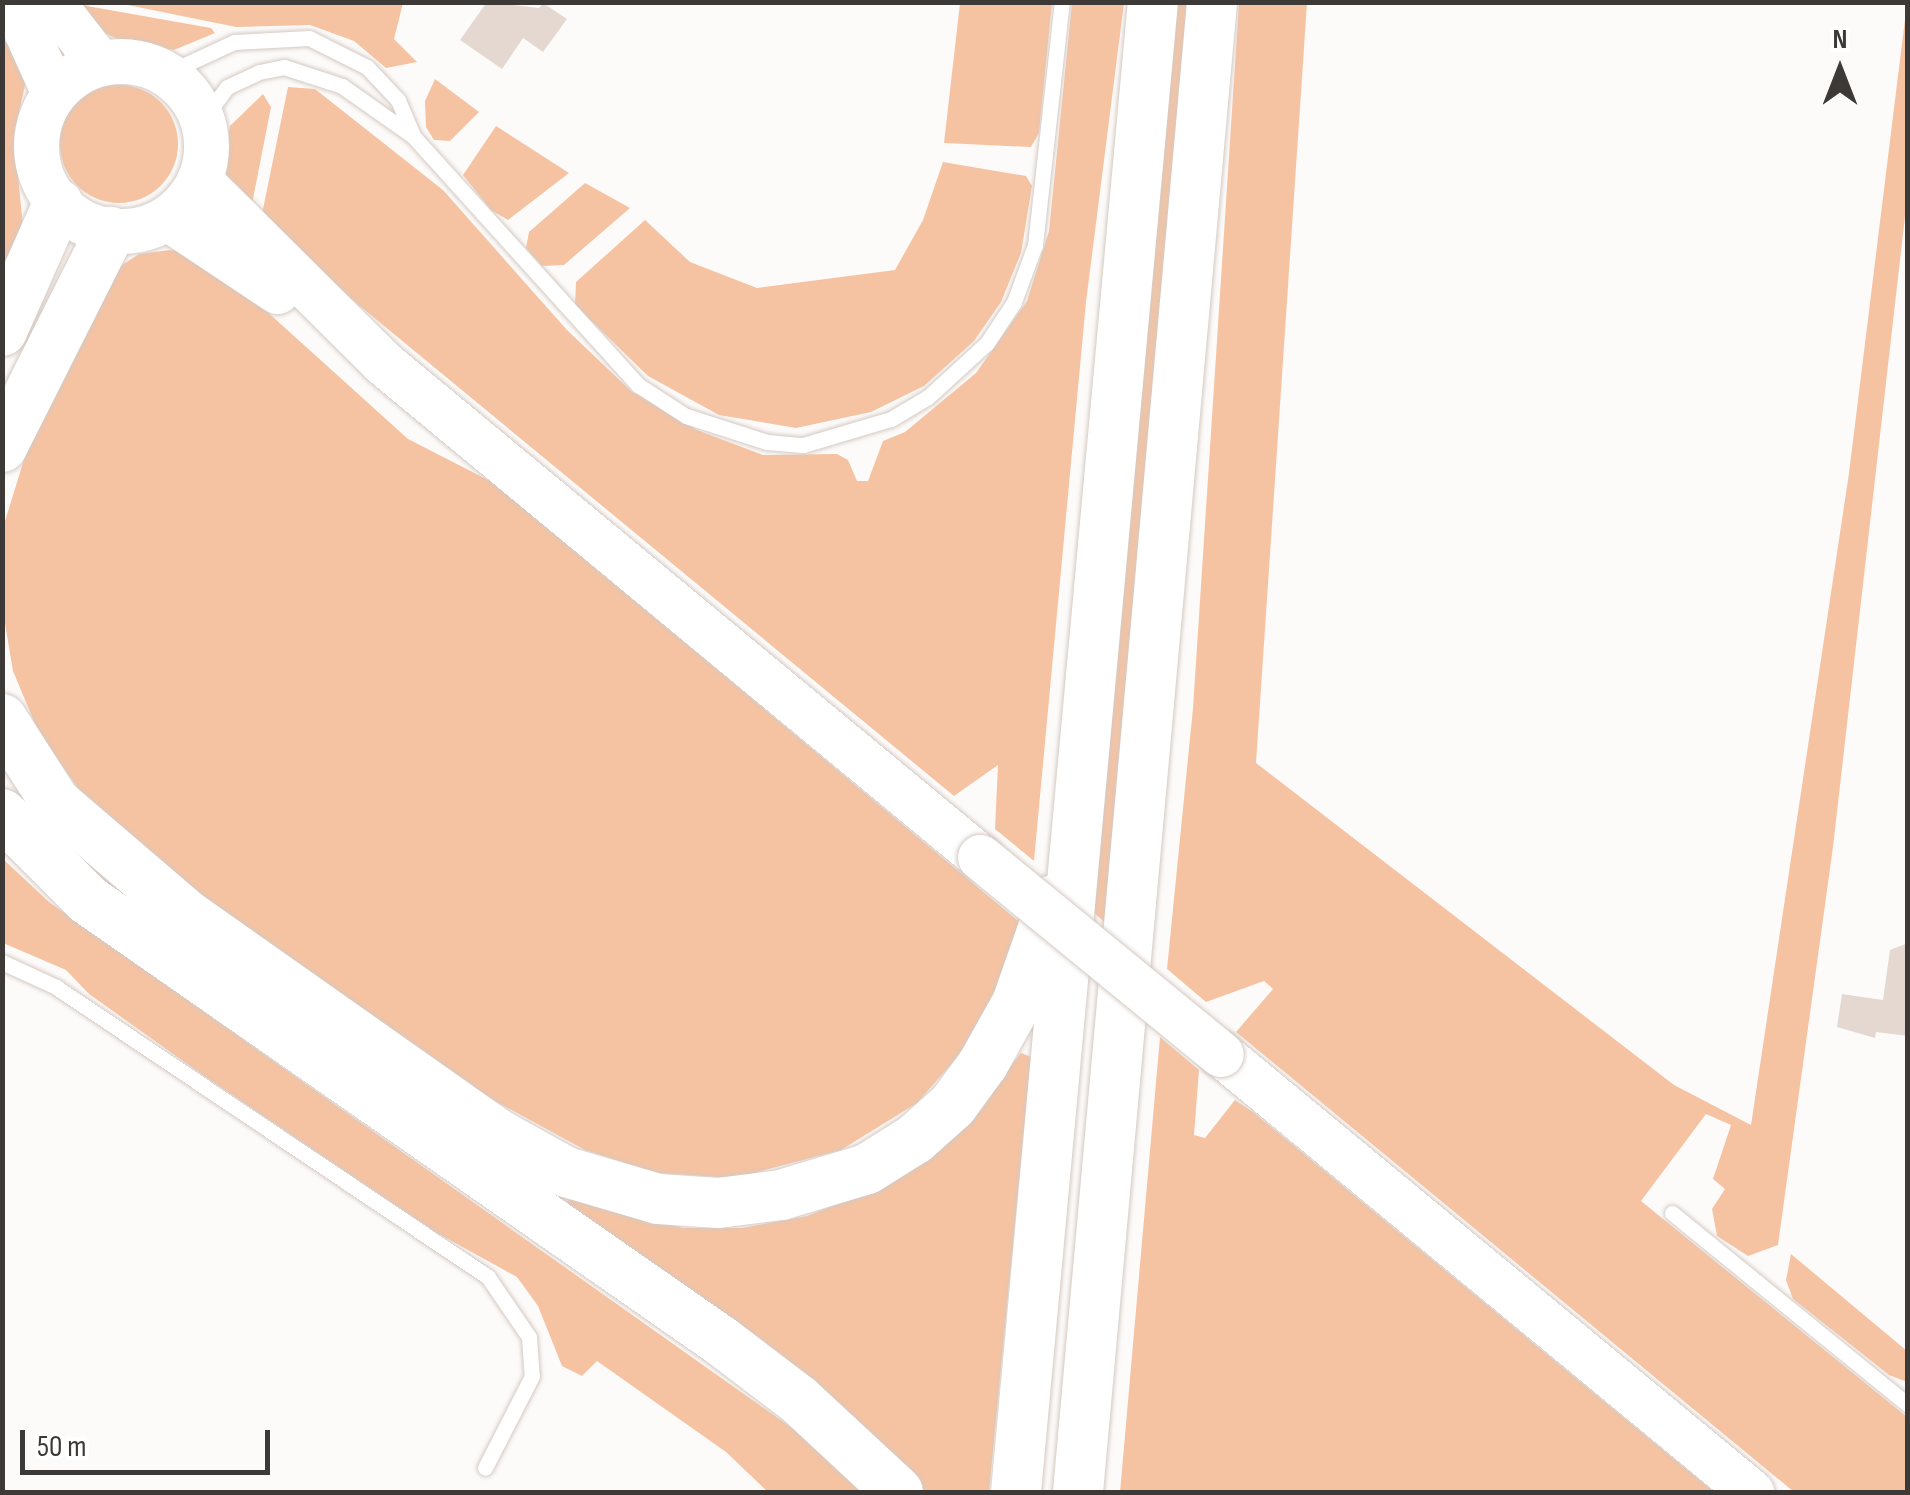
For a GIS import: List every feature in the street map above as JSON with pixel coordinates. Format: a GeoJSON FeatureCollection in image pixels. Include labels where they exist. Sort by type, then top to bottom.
{"type":"FeatureCollection","features":[{"type":"Feature","properties":{"kind":"main road"},"geometry":{"type":"LineString","coordinates":[[13,2],[54,91]]}},
{"type":"Feature","properties":{"kind":"main road"},"geometry":{"type":"LineString","coordinates":[[52,2],[98,61]]}},
{"type":"Feature","properties":{"kind":"main road"},"geometry":{"type":"LineString","coordinates":[[1016,1492],[1153,2]]}},
{"type":"Feature","properties":{"kind":"main road"},"geometry":{"type":"LineString","coordinates":[[1078,1492],[1212,2]]}},
{"type":"Feature","properties":{"kind":"main road"},"geometry":{"type":"LineString","coordinates":[[98,61],[150,64],[167,74],[202,121],[207,143],[199,180],[169,219],[140,232],[110,232],[82,222],[58,204],[37,158],[37,134],[54,91],[98,61]]}},
{"type":"Feature","properties":{"kind":"main road"},"geometry":{"type":"LineString","coordinates":[[199,180],[382,362],[1750,1492]]}},
{"type":"Feature","properties":{"kind":"main road"},"geometry":{"type":"LineString","coordinates":[[2,331],[58,204]]}},
{"type":"Feature","properties":{"kind":"main road"},"geometry":{"type":"LineString","coordinates":[[169,219],[382,362]]}},
{"type":"Feature","properties":{"kind":"main road"},"geometry":{"type":"LineString","coordinates":[[2,447],[110,232]]}},
{"type":"Feature","properties":{"kind":"main road"},"geometry":{"type":"LineString","coordinates":[[2,719],[54,802],[187,915],[496,1133],[566,1172],[658,1199],[718,1202],[781,1195],[866,1168],[914,1138],[953,1104],[1008,1018],[1076,850]]}},
{"type":"Feature","properties":{"kind":"main road"},"geometry":{"type":"LineString","coordinates":[[2,814],[88,900],[720,1340],[799,1400],[898,1492]]}},
{"type":"Feature","properties":{"kind":"lane"},"geometry":{"type":"LineString","coordinates":[[202,121],[226,88],[284,67],[342,86],[414,136],[638,384],[686,416],[739,435],[803,444],[891,419],[928,397],[988,343],[1014,302],[1035,246],[1062,2]]}},
{"type":"Feature","properties":{"kind":"lane"},"geometry":{"type":"LineString","coordinates":[[167,74],[234,42],[308,38],[367,67],[398,100],[414,136]]}},
{"type":"Feature","properties":{"kind":"lane"},"geometry":{"type":"LineString","coordinates":[[2,962],[56,987],[488,1277],[529,1337],[532,1376],[485,1468]]}},
{"type":"Feature","properties":{"kind":"lane"},"geometry":{"type":"LineString","coordinates":[[1672,1212],[1908,1404]]}},
{"type":"Feature","properties":{"kind":"shaded area"},"geometry":{"type":"Polygon","coordinates":[[[70,3],[211,28],[215,33],[174,50],[129,43],[101,32],[70,3]]]}},
{"type":"Feature","properties":{"kind":"shaded area"},"geometry":{"type":"Polygon","coordinates":[[[118,3],[403,3],[394,39],[417,62],[386,68],[354,41],[310,25],[236,27],[118,3]]]}},
{"type":"Feature","properties":{"kind":"shaded area"},"geometry":{"type":"Polygon","coordinates":[[[960,3],[1052,3],[1039,133],[1031,147],[944,143],[960,3]]]}},
{"type":"Feature","properties":{"kind":"shaded area"},"geometry":{"type":"Polygon","coordinates":[[[1072,3],[1124,3],[1086,302],[1034,861],[995,829],[998,765],[954,796],[349,297],[262,214],[288,87],[315,89],[443,190],[567,330],[631,391],[697,430],[763,455],[837,454],[848,460],[857,481],[868,481],[883,441],[905,432],[976,373],[1027,301],[1049,231],[1072,3]]]}},
{"type":"Feature","properties":{"kind":"shaded area"},"geometry":{"type":"Polygon","coordinates":[[[1175,3],[1189,3],[1111,928],[1092,911],[1175,3]]]}},
{"type":"Feature","properties":{"kind":"shaded area"},"geometry":{"type":"Polygon","coordinates":[[[1239,3],[1307,3],[1256,763],[1674,1085],[1751,1125],[1849,473],[1907,3],[1907,199],[1833,847],[1778,1245],[1748,1256],[1717,1236],[1712,1209],[1725,1189],[1713,1179],[1731,1125],[1706,1114],[1641,1201],[1907,1417],[1907,1492],[1794,1492],[1236,1032],[1273,989],[1264,981],[1206,1002],[1167,969],[1193,708],[1239,3]]]}},
{"type":"Feature","properties":{"kind":"shaded area"},"geometry":{"type":"Polygon","coordinates":[[[19,36],[26,81],[14,135],[23,226],[3,287],[3,44],[19,36]]]}},
{"type":"Feature","properties":{"kind":"shaded area"},"geometry":{"type":"Polygon","coordinates":[[[435,79],[479,112],[450,141],[434,140],[426,127],[425,101],[435,79]]]}},
{"type":"Feature","properties":{"kind":"shaded area"},"geometry":{"type":"Polygon","coordinates":[[[119,85],[141,90],[161,102],[173,122],[178,144],[173,166],[161,186],[141,198],[119,203],[97,198],[77,186],[65,166],[60,144],[65,122],[77,102],[97,90],[119,85]]]}},
{"type":"Feature","properties":{"kind":"shaded area"},"geometry":{"type":"Polygon","coordinates":[[[263,94],[271,107],[252,204],[225,179],[223,164],[230,126],[263,94]]]}},
{"type":"Feature","properties":{"kind":"shaded area"},"geometry":{"type":"Polygon","coordinates":[[[496,126],[569,173],[508,220],[491,210],[463,175],[496,126]]]}},
{"type":"Feature","properties":{"kind":"shaded area"},"geometry":{"type":"Polygon","coordinates":[[[943,162],[1026,176],[1032,186],[1021,253],[1001,302],[974,341],[924,386],[871,412],[796,428],[719,415],[648,376],[575,305],[576,282],[645,220],[690,262],[757,288],[895,270],[923,220],[943,162]]]}},
{"type":"Feature","properties":{"kind":"shaded area"},"geometry":{"type":"Polygon","coordinates":[[[585,183],[630,208],[564,265],[542,266],[526,248],[529,232],[585,183]]]}},
{"type":"Feature","properties":{"kind":"shaded area"},"geometry":{"type":"Polygon","coordinates":[[[170,250],[185,253],[263,308],[408,439],[492,482],[1022,924],[1003,987],[961,1053],[917,1103],[841,1150],[735,1178],[657,1173],[585,1150],[484,1095],[198,894],[87,801],[38,731],[13,671],[2,606],[2,531],[30,440],[110,273],[139,254],[170,250]]]}},
{"type":"Feature","properties":{"kind":"shaded area"},"geometry":{"type":"Polygon","coordinates":[[[2,858],[49,902],[792,1428],[861,1492],[768,1492],[726,1452],[597,1361],[582,1376],[562,1366],[538,1306],[517,1277],[437,1233],[207,1078],[89,994],[66,970],[3,943],[2,858]]]}},
{"type":"Feature","properties":{"kind":"shaded area"},"geometry":{"type":"Polygon","coordinates":[[[1160,1037],[1199,1070],[1194,1135],[1205,1138],[1235,1100],[1253,1112],[1714,1492],[1120,1492],[1160,1037]]]}},
{"type":"Feature","properties":{"kind":"shaded area"},"geometry":{"type":"Polygon","coordinates":[[[1021,1053],[1031,1057],[989,1492],[926,1492],[834,1401],[563,1206],[570,1199],[683,1228],[742,1228],[807,1216],[884,1185],[953,1137],[1021,1053]]]}},
{"type":"Feature","properties":{"kind":"shaded area"},"geometry":{"type":"Polygon","coordinates":[[[1791,1254],[1907,1351],[1907,1382],[1889,1375],[1793,1299],[1786,1280],[1791,1254]]]}},
{"type":"Feature","properties":{"kind":"building"},"geometry":{"type":"Polygon","coordinates":[[[487,2],[539,8],[543,3],[567,19],[543,52],[523,38],[502,69],[460,40],[487,2]]]}},
{"type":"Feature","properties":{"kind":"building"},"geometry":{"type":"Polygon","coordinates":[[[1908,943],[1908,1036],[1876,1032],[1875,1038],[1837,1027],[1842,994],[1883,1000],[1890,950],[1908,943]]]}}]}
